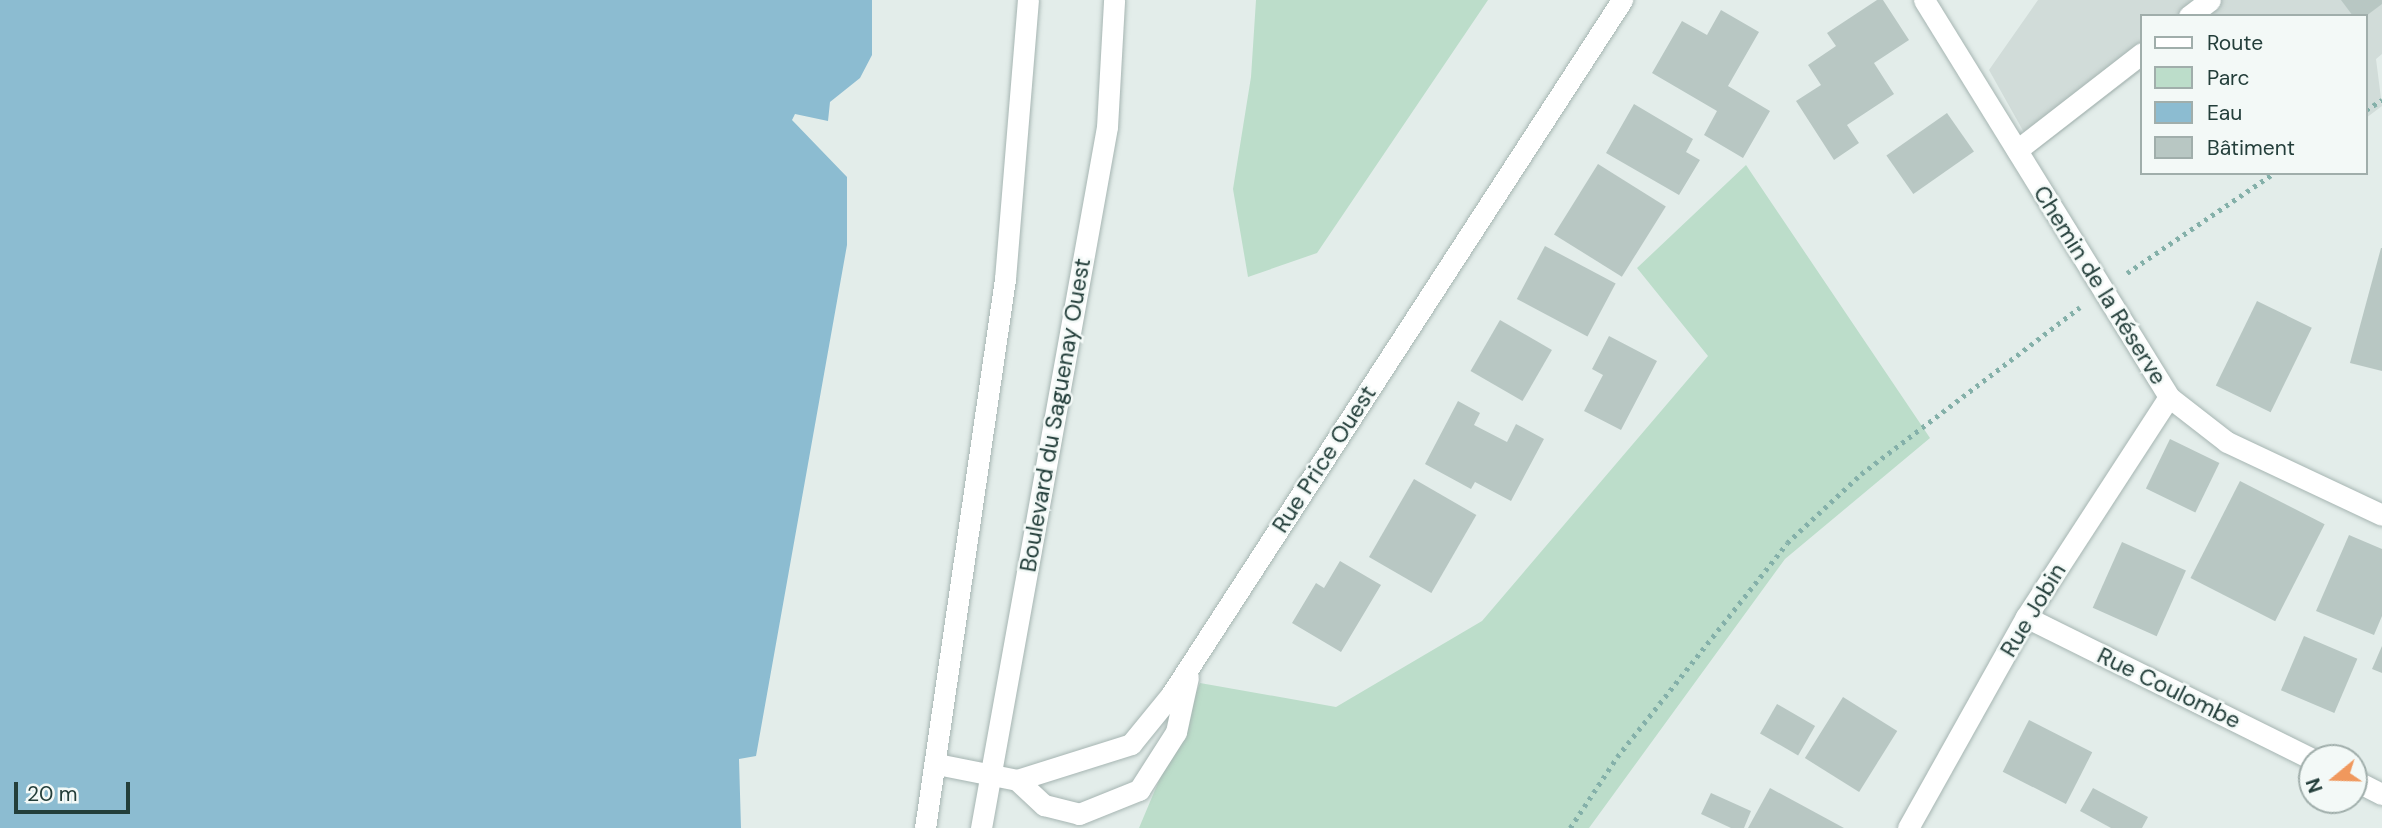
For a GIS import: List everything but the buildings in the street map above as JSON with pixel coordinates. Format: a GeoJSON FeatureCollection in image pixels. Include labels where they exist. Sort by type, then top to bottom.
{"type":"FeatureCollection","features":[{"type":"Feature","properties":{"kind":"street"},"geometry":{"type":"LineString","coordinates":[[925,828],[937,764],[1005,279],[1028,0]]}},
{"type":"Feature","properties":{"kind":"street","name":"Boulevard du Saguenay Ouest"},"geometry":{"type":"LineString","coordinates":[[981,828],[1107,127],[1114,0]]}},
{"type":"Feature","properties":{"kind":"street","name":"Rue Price Ouest"},"geometry":{"type":"LineString","coordinates":[[1017,780],[1131,744],[1191,665],[1622,0]]}},
{"type":"Feature","properties":{"kind":"street","name":"Chemin de la Réserve"},"geometry":{"type":"LineString","coordinates":[[1924,0],[2169,397],[2227,442],[2382,515]]}},
{"type":"Feature","properties":{"kind":"street"},"geometry":{"type":"LineString","coordinates":[[2192,14],[2210,0]]}},
{"type":"Feature","properties":{"kind":"street"},"geometry":{"type":"LineString","coordinates":[[2017,150],[2140,54]]}},
{"type":"Feature","properties":{"kind":"street","name":"Rue Jobin"},"geometry":{"type":"LineString","coordinates":[[1908,828],[2026,617],[2169,397]]}},
{"type":"Feature","properties":{"kind":"street","name":"Rue Coulombe"},"geometry":{"type":"LineString","coordinates":[[2026,617],[2298,753]]}},
{"type":"Feature","properties":{"kind":"street"},"geometry":{"type":"LineString","coordinates":[[937,764],[991,772],[1017,780],[1044,805],[1079,814],[1139,790],[1175,732],[1191,665]]}},
{"type":"Feature","properties":{"kind":"path"},"geometry":{"type":"LineString","coordinates":[[1570,828],[1634,734],[1787,543],[1861,474],[2103,290],[2271,175]]}},
{"type":"Feature","properties":{"kind":"shaded area"},"geometry":{"type":"Polygon","coordinates":[[[2038,0],[2382,0],[2382,54],[2376,59],[2382,106],[2368,116],[2368,14],[2140,14],[2140,72],[2035,152],[1989,70],[2038,0]]]}},
{"type":"Feature","properties":{"kind":"green space"},"geometry":{"type":"Polygon","coordinates":[[[1256,0],[1488,0],[1317,253],[1248,277],[1233,189],[1251,77],[1256,0]]]}},
{"type":"Feature","properties":{"kind":"green space"},"geometry":{"type":"Polygon","coordinates":[[[1746,165],[1930,438],[1785,559],[1589,828],[1139,828],[1200,683],[1336,707],[1482,621],[1708,356],[1637,268],[1746,165]]]}},
{"type":"Feature","properties":{"kind":"water"},"geometry":{"type":"Polygon","coordinates":[[[0,0],[872,0],[872,55],[860,78],[830,102],[828,121],[795,114],[792,120],[847,177],[847,245],[756,756],[739,759],[741,828],[0,828],[0,0]]]}}]}
